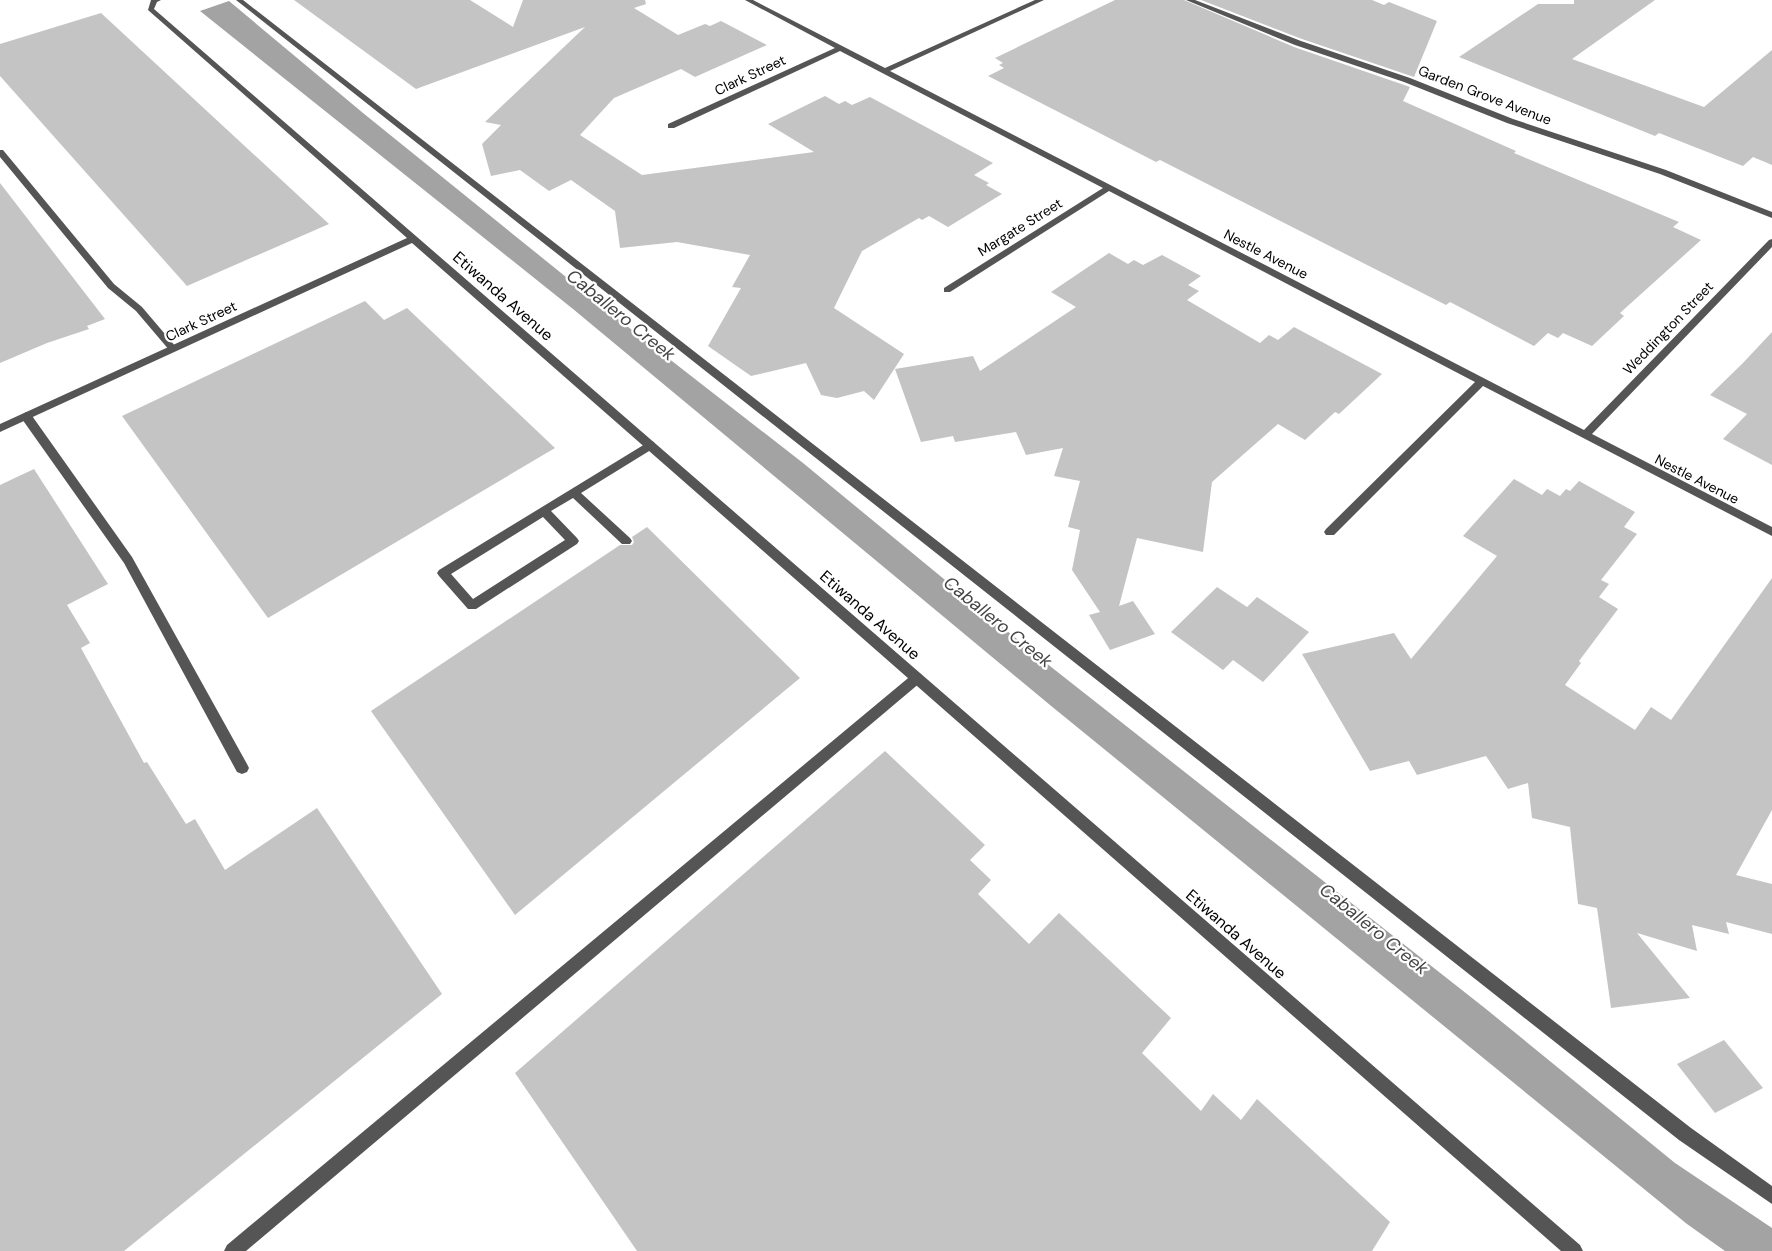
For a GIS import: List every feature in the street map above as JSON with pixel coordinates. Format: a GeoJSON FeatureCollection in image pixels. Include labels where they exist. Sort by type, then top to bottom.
{"type":"FeatureCollection","features":[{"type":"Feature","properties":{"kind":"street"},"geometry":{"type":"LineString","coordinates":[[239,0],[1676,1127],[1772,1196]]}},
{"type":"Feature","properties":{"kind":"street","name":"Nestle Avenue"},"geometry":{"type":"LineString","coordinates":[[748,0],[1772,532]]}},
{"type":"Feature","properties":{"kind":"street"},"geometry":{"type":"LineString","coordinates":[[884,71],[1041,0]]}},
{"type":"Feature","properties":{"kind":"street","name":"Garden Grove Avenue"},"geometry":{"type":"LineString","coordinates":[[1190,0],[1298,43],[1407,80],[1510,121],[1663,172],[1772,215]]}},
{"type":"Feature","properties":{"kind":"street","name":"Etiwanda Avenue"},"geometry":{"type":"LineString","coordinates":[[156,1],[150,9],[1574,1251]]}},
{"type":"Feature","properties":{"kind":"street","name":"Clark Street"},"geometry":{"type":"LineString","coordinates":[[671,126],[841,48]]}},
{"type":"Feature","properties":{"kind":"street"},"geometry":{"type":"LineString","coordinates":[[0,152],[111,286],[139,309],[173,349]]}},
{"type":"Feature","properties":{"kind":"street","name":"Margate Street"},"geometry":{"type":"LineString","coordinates":[[947,290],[1108,188]]}},
{"type":"Feature","properties":{"kind":"street","name":"Clark Street"},"geometry":{"type":"LineString","coordinates":[[0,428],[413,239]]}},
{"type":"Feature","properties":{"kind":"street","name":"Weddington Street"},"geometry":{"type":"LineString","coordinates":[[1585,435],[1772,242]]}},
{"type":"Feature","properties":{"kind":"street"},"geometry":{"type":"LineString","coordinates":[[1330,532],[1482,381]]}},
{"type":"Feature","properties":{"kind":"street"},"geometry":{"type":"LineString","coordinates":[[26,416],[128,560],[242,768]]}},
{"type":"Feature","properties":{"kind":"street"},"geometry":{"type":"LineString","coordinates":[[544,511],[573,541],[472,606],[443,573],[650,445]]}},
{"type":"Feature","properties":{"kind":"street"},"geometry":{"type":"LineString","coordinates":[[574,493],[626,541]]}},
{"type":"Feature","properties":{"kind":"street"},"geometry":{"type":"LineString","coordinates":[[233,1251],[917,678]]}},
{"type":"Feature","properties":{"kind":"water","name":"Caballero Creek"},"geometry":{"type":"Polygon","coordinates":[[[229,1],[363,113],[618,319],[803,463],[1041,659],[1486,1009],[1675,1163],[1772,1228],[1772,1251],[1725,1251],[1687,1224],[1050,705],[573,309],[200,11],[229,1]]]}},
{"type":"Feature","properties":{"kind":"building"},"geometry":{"type":"Polygon","coordinates":[[[294,0],[470,0],[513,27],[523,0],[645,0],[646,4],[634,8],[678,35],[705,24],[710,26],[721,21],[767,45],[695,77],[681,69],[614,98],[580,135],[642,175],[814,152],[768,124],[825,96],[839,104],[845,101],[852,105],[870,97],[993,163],[974,175],[989,183],[986,185],[1002,194],[948,227],[929,216],[922,220],[919,218],[862,251],[834,308],[904,354],[874,400],[864,391],[837,398],[821,395],[806,363],[751,376],[708,346],[741,288],[732,287],[750,255],[677,242],[620,248],[615,211],[571,180],[549,191],[520,170],[491,176],[482,144],[501,125],[485,122],[585,27],[416,89],[294,0]]]}},
{"type":"Feature","properties":{"kind":"building"},"geometry":{"type":"Polygon","coordinates":[[[1115,0],[1184,0],[1294,47],[1410,87],[1403,101],[1516,151],[1514,153],[1679,222],[1673,227],[1701,240],[1620,313],[1624,316],[1592,346],[1563,333],[1558,338],[1548,333],[1534,346],[1450,302],[1446,305],[1160,160],[1156,162],[988,76],[1004,68],[999,65],[1003,63],[995,58],[1115,0]]]}},
{"type":"Feature","properties":{"kind":"building"},"geometry":{"type":"Polygon","coordinates":[[[1201,0],[1372,0],[1384,5],[1389,2],[1437,21],[1414,77],[1302,39],[1201,0]]]}},
{"type":"Feature","properties":{"kind":"building"},"geometry":{"type":"Polygon","coordinates":[[[1574,0],[1655,0],[1572,59],[1704,107],[1772,50],[1772,165],[1753,157],[1743,166],[1659,133],[1655,136],[1459,57],[1538,4],[1574,4],[1574,0]]]}},
{"type":"Feature","properties":{"kind":"building"},"geometry":{"type":"Polygon","coordinates":[[[101,13],[329,224],[187,286],[0,76],[0,44],[101,13]]]}},
{"type":"Feature","properties":{"kind":"building"},"geometry":{"type":"Polygon","coordinates":[[[0,183],[105,319],[87,326],[89,329],[47,343],[0,363],[0,183]]]}},
{"type":"Feature","properties":{"kind":"building"},"geometry":{"type":"Polygon","coordinates":[[[1109,253],[1128,264],[1134,260],[1143,265],[1162,255],[1201,276],[1188,285],[1199,291],[1187,300],[1260,343],[1269,335],[1278,340],[1294,327],[1382,374],[1339,414],[1335,412],[1305,440],[1278,424],[1212,482],[1203,552],[1137,538],[1119,606],[1133,601],[1155,634],[1110,650],[1089,615],[1100,612],[1072,570],[1080,530],[1068,527],[1080,481],[1054,476],[1063,448],[1026,455],[1016,432],[955,442],[953,436],[921,442],[895,369],[973,356],[980,371],[1076,307],[1051,292],[1109,253]]]}},
{"type":"Feature","properties":{"kind":"building"},"geometry":{"type":"Polygon","coordinates":[[[365,301],[384,320],[407,308],[555,448],[268,618],[122,416],[365,301]]]}},
{"type":"Feature","properties":{"kind":"building"},"geometry":{"type":"Polygon","coordinates":[[[1772,332],[1772,465],[1723,439],[1747,414],[1710,395],[1772,332]]]}},
{"type":"Feature","properties":{"kind":"building"},"geometry":{"type":"Polygon","coordinates":[[[34,469],[108,584],[67,605],[90,643],[81,648],[144,763],[147,762],[186,824],[195,819],[225,870],[317,808],[442,994],[124,1251],[0,1251],[0,485],[34,469]]]}},
{"type":"Feature","properties":{"kind":"building"},"geometry":{"type":"Polygon","coordinates":[[[1514,479],[1542,495],[1547,489],[1560,496],[1566,489],[1570,491],[1579,481],[1635,512],[1624,527],[1637,534],[1601,580],[1609,584],[1599,597],[1618,609],[1579,661],[1581,663],[1565,685],[1635,730],[1651,707],[1671,720],[1772,578],[1772,810],[1736,875],[1772,884],[1772,934],[1726,922],[1729,934],[1692,925],[1697,951],[1637,933],[1690,998],[1611,1008],[1597,908],[1578,904],[1570,827],[1532,818],[1528,783],[1508,789],[1486,756],[1417,775],[1409,761],[1370,771],[1302,654],[1394,633],[1411,659],[1497,556],[1463,536],[1514,479]]]}},
{"type":"Feature","properties":{"kind":"building"},"geometry":{"type":"Polygon","coordinates":[[[647,527],[800,678],[515,915],[371,711],[620,545],[632,545],[634,542],[632,537],[647,527]]]}},
{"type":"Feature","properties":{"kind":"building"},"geometry":{"type":"Polygon","coordinates":[[[1217,587],[1247,607],[1257,597],[1309,632],[1263,682],[1233,660],[1223,670],[1171,632],[1217,587]]]}},
{"type":"Feature","properties":{"kind":"building"},"geometry":{"type":"Polygon","coordinates":[[[885,751],[985,845],[970,860],[991,880],[978,894],[1029,944],[1059,913],[1171,1018],[1142,1053],[1201,1111],[1213,1094],[1241,1120],[1257,1099],[1390,1222],[1372,1251],[637,1251],[515,1073],[885,751]]]}},
{"type":"Feature","properties":{"kind":"building"},"geometry":{"type":"Polygon","coordinates":[[[1724,1040],[1763,1088],[1715,1113],[1677,1064],[1724,1040]]]}}]}
